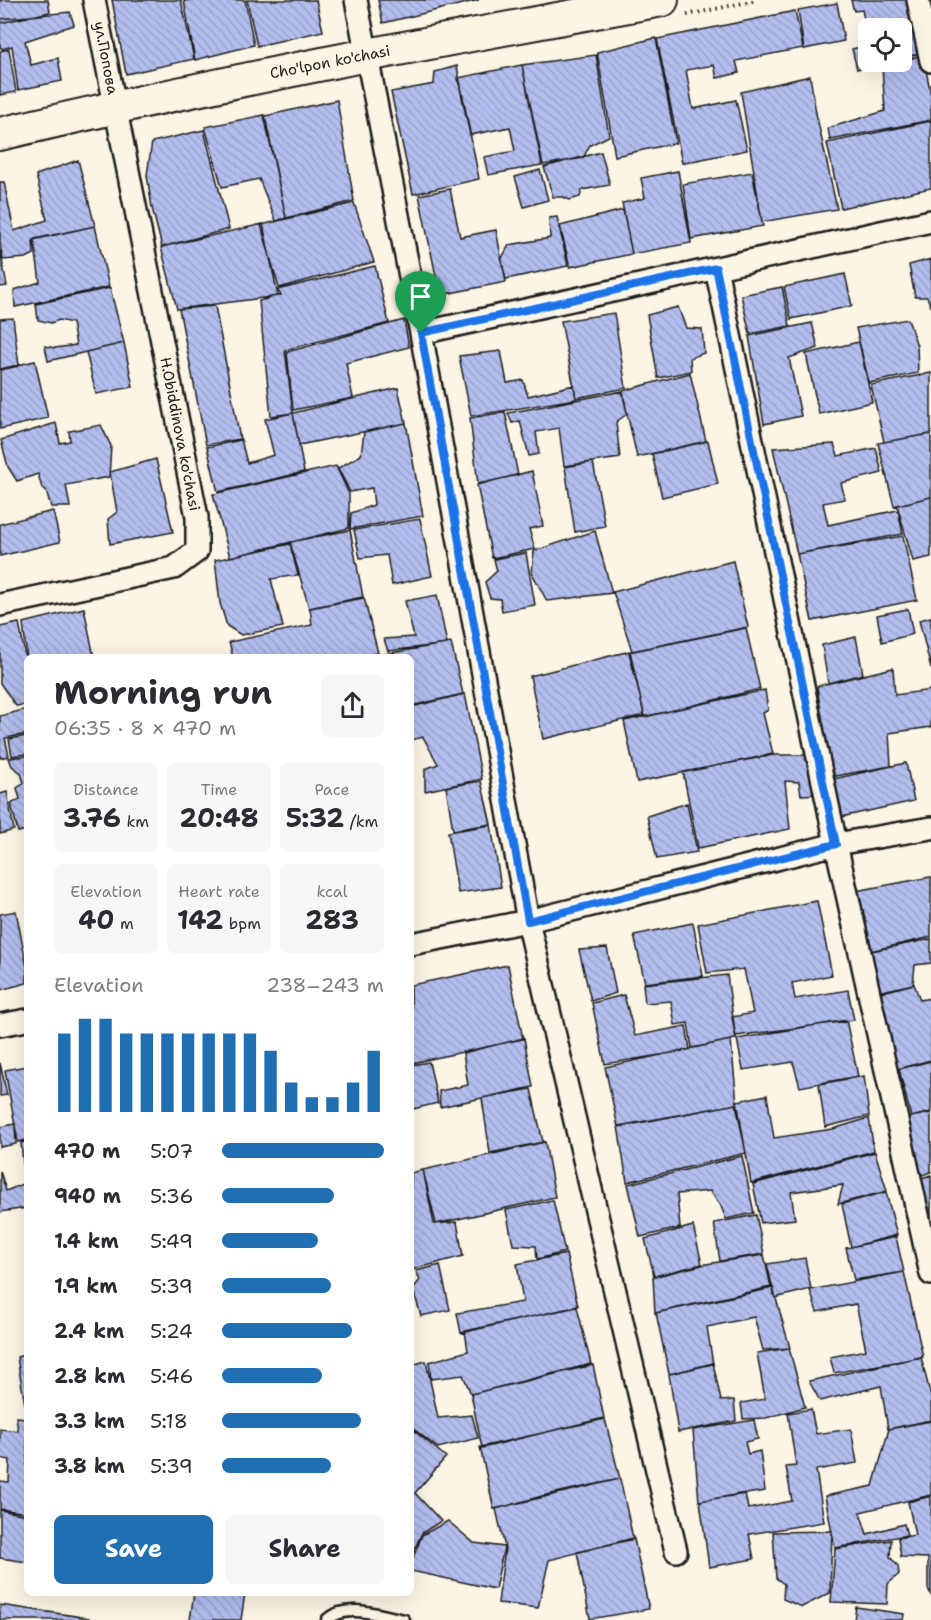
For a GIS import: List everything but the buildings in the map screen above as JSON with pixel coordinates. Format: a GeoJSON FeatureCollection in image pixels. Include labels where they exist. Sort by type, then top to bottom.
{"type":"FeatureCollection","features":[{"type":"Feature","properties":{"kind":"street","name":"ул.Попова"},"geometry":{"type":"LineString","coordinates":[[94,0],[116,111]]}},
{"type":"Feature","properties":{"kind":"street"},"geometry":{"type":"LineString","coordinates":[[356,0],[421,333],[528,921],[676,1551]]}},
{"type":"Feature","properties":{"kind":"street","name":"Cho'lpon ko'chasi"},"geometry":{"type":"LineString","coordinates":[[0,134],[116,111],[366,54],[662,0]]}},
{"type":"Feature","properties":{"kind":"street"},"geometry":{"type":"LineString","coordinates":[[918,0],[931,60]]}},
{"type":"Feature","properties":{"kind":"street","name":"H.Obiddinova ko'chasi"},"geometry":{"type":"LineString","coordinates":[[0,604],[174,568],[196,551],[196,517],[116,111]]}},
{"type":"Feature","properties":{"kind":"street"},"geometry":{"type":"LineString","coordinates":[[421,333],[931,221]]}},
{"type":"Feature","properties":{"kind":"street"},"geometry":{"type":"LineString","coordinates":[[716,268],[836,844],[931,1274]]}},
{"type":"Feature","properties":{"kind":"street"},"geometry":{"type":"LineString","coordinates":[[414,943],[528,921],[836,844],[931,828]]}},
{"type":"Feature","properties":{"kind":"street"},"geometry":{"type":"LineString","coordinates":[[0,1025],[24,1021]]}},
{"type":"Feature","properties":{"kind":"lane"},"geometry":{"type":"LineString","coordinates":[[327,1620],[342,1612],[354,1611],[404,1620]]}},
{"type":"Feature","properties":{"kind":"route"},"geometry":{"type":"LineString","coordinates":[[716,268],[836,844],[528,921],[421,333],[716,268]]}}]}
